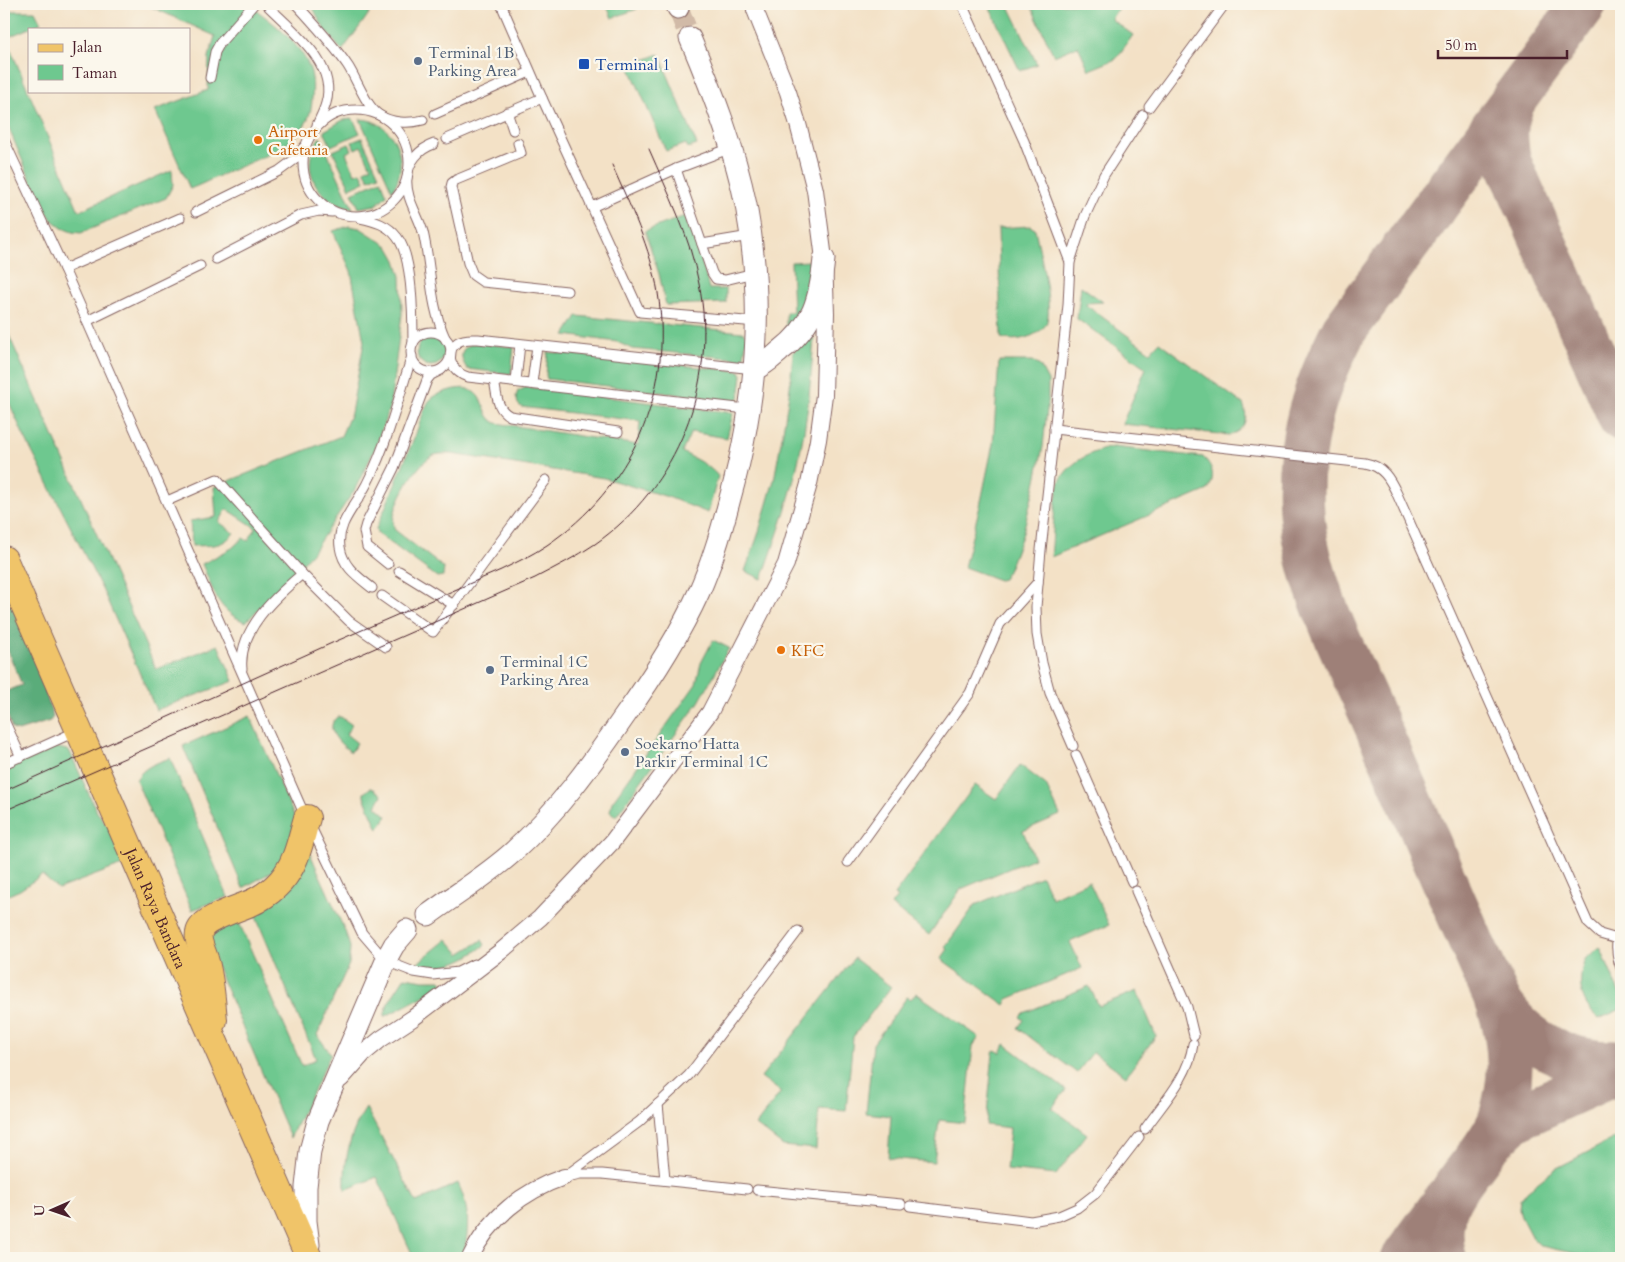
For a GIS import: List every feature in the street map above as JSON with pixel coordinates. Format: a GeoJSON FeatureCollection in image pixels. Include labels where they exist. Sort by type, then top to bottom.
{"type":"FeatureCollection","features":[{"type":"Feature","properties":{"kind":"main road","name":"Jalan Raya Bandara"},"geometry":{"type":"LineString","coordinates":[[4,559],[309,1258]]}},
{"type":"Feature","properties":{"kind":"main road"},"geometry":{"type":"LineString","coordinates":[[217,1045],[210,980],[198,935],[205,924],[257,900],[273,889],[290,869],[297,855],[307,818]]}},
{"type":"Feature","properties":{"kind":"street"},"geometry":{"type":"LineString","coordinates":[[328,1096],[348,1070],[375,1044],[413,1018],[500,952],[540,918],[612,842],[710,712],[786,564],[809,484],[823,404],[826,313],[824,259],[815,190],[798,124],[788,92],[755,10]]}},
{"type":"Feature","properties":{"kind":"street"},"geometry":{"type":"LineString","coordinates":[[428,915],[512,854],[571,790],[641,695],[661,662],[707,573],[720,538],[749,422],[755,370],[757,322],[755,273],[751,236],[731,148],[704,70],[690,38]]}},
{"type":"Feature","properties":{"kind":"street"},"geometry":{"type":"LineString","coordinates":[[755,370],[792,344],[810,320],[818,302],[824,259]]}},
{"type":"Feature","properties":{"kind":"street"},"geometry":{"type":"LineString","coordinates":[[309,1258],[306,1187],[310,1151],[318,1121],[386,961],[394,945],[407,930]]}},
{"type":"Feature","properties":{"kind":"street"},"geometry":{"type":"LineString","coordinates":[[470,1258],[480,1239],[505,1210],[535,1189],[564,1177]]}},
{"type":"Feature","properties":{"kind":"lane"},"geometry":{"type":"LineString","coordinates":[[210,78],[215,52],[220,43],[254,4]]}},
{"type":"Feature","properties":{"kind":"lane"},"geometry":{"type":"LineString","coordinates":[[196,212],[288,166],[306,144],[327,102],[325,72],[317,57],[266,4]]}},
{"type":"Feature","properties":{"kind":"lane"},"geometry":{"type":"LineString","coordinates":[[296,4],[348,66],[368,101],[379,115],[394,126],[404,141],[408,158],[407,185],[411,203],[422,232],[434,308],[446,340]]}},
{"type":"Feature","properties":{"kind":"lane"},"geometry":{"type":"LineString","coordinates":[[501,4],[530,72],[640,312],[757,322]]}},
{"type":"Feature","properties":{"kind":"lane"},"geometry":{"type":"LineString","coordinates":[[962,4],[1024,142],[1070,262]]}},
{"type":"Feature","properties":{"kind":"lane"},"geometry":{"type":"LineString","coordinates":[[1149,107],[1225,4]]}},
{"type":"Feature","properties":{"kind":"lane"},"geometry":{"type":"LineString","coordinates":[[436,114],[530,72]]}},
{"type":"Feature","properties":{"kind":"lane"},"geometry":{"type":"LineString","coordinates":[[446,139],[542,98]]}},
{"type":"Feature","properties":{"kind":"lane"},"geometry":{"type":"LineString","coordinates":[[314,130],[328,118],[344,111],[362,110],[400,122],[411,123],[423,120]]}},
{"type":"Feature","properties":{"kind":"lane"},"geometry":{"type":"LineString","coordinates":[[507,112],[513,130]]}},
{"type":"Feature","properties":{"kind":"lane"},"geometry":{"type":"LineString","coordinates":[[1132,882],[1050,693],[1037,634],[1036,607],[1068,305],[1070,262],[1086,216],[1104,175],[1143,115]]}},
{"type":"Feature","properties":{"kind":"lane"},"geometry":{"type":"LineString","coordinates":[[4,140],[64,269],[307,818],[362,933],[386,961],[414,972],[446,974],[458,972],[500,952]]}},
{"type":"Feature","properties":{"kind":"lane"},"geometry":{"type":"LineString","coordinates":[[518,143],[521,153],[452,183],[468,262],[473,275],[483,282],[567,291]]}},
{"type":"Feature","properties":{"kind":"lane"},"geometry":{"type":"LineString","coordinates":[[306,144],[303,160],[304,177],[308,186],[322,205],[337,213]]}},
{"type":"Feature","properties":{"kind":"lane"},"geometry":{"type":"LineString","coordinates":[[353,216],[371,214],[387,206],[400,192],[411,164],[418,154],[434,144]]}},
{"type":"Feature","properties":{"kind":"lane"},"geometry":{"type":"LineString","coordinates":[[592,207],[676,169],[731,148]]}},
{"type":"Feature","properties":{"kind":"lane"},"geometry":{"type":"LineString","coordinates":[[676,169],[716,279],[725,280],[755,273]]}},
{"type":"Feature","properties":{"kind":"lane"},"geometry":{"type":"LineString","coordinates":[[216,258],[301,215],[319,211],[353,216],[378,223],[387,227],[399,238],[404,247],[413,318],[412,356],[380,455],[362,493],[341,528],[340,546],[346,565],[372,588]]}},
{"type":"Feature","properties":{"kind":"lane"},"geometry":{"type":"LineString","coordinates":[[64,269],[180,218]]}},
{"type":"Feature","properties":{"kind":"lane"},"geometry":{"type":"LineString","coordinates":[[702,244],[751,236]]}},
{"type":"Feature","properties":{"kind":"lane"},"geometry":{"type":"LineString","coordinates":[[87,321],[200,266]]}},
{"type":"Feature","properties":{"kind":"lane"},"geometry":{"type":"LineString","coordinates":[[413,344],[422,334],[442,335],[449,344],[452,364],[457,372],[468,377],[516,381],[738,408],[744,412],[749,422]]}},
{"type":"Feature","properties":{"kind":"lane"},"geometry":{"type":"LineString","coordinates":[[388,564],[367,547],[364,540],[366,524],[394,468],[427,380],[431,375],[441,370],[449,361],[455,345],[459,342],[470,338],[536,346],[548,345],[755,370]]}},
{"type":"Feature","properties":{"kind":"lane"},"geometry":{"type":"LineString","coordinates":[[516,381],[520,344]]}},
{"type":"Feature","properties":{"kind":"lane"},"geometry":{"type":"LineString","coordinates":[[532,383],[536,346]]}},
{"type":"Feature","properties":{"kind":"lane"},"geometry":{"type":"LineString","coordinates":[[412,356],[418,367],[423,370],[435,372],[441,370]]}},
{"type":"Feature","properties":{"kind":"lane"},"geometry":{"type":"LineString","coordinates":[[494,380],[500,408],[510,416],[618,432]]}},
{"type":"Feature","properties":{"kind":"lane"},"geometry":{"type":"LineString","coordinates":[[1054,429],[1365,463],[1376,466],[1385,473],[1397,494],[1588,923],[1600,934],[1619,939],[1617,956],[1621,968]]}},
{"type":"Feature","properties":{"kind":"lane"},"geometry":{"type":"LineString","coordinates":[[167,501],[217,479],[302,574],[349,621],[386,647]]}},
{"type":"Feature","properties":{"kind":"lane"},"geometry":{"type":"LineString","coordinates":[[382,596],[433,632],[546,480]]}},
{"type":"Feature","properties":{"kind":"lane"},"geometry":{"type":"LineString","coordinates":[[399,571],[454,605]]}},
{"type":"Feature","properties":{"kind":"lane"},"geometry":{"type":"LineString","coordinates":[[242,674],[242,652],[244,642],[250,630],[277,597],[302,574]]}},
{"type":"Feature","properties":{"kind":"lane"},"geometry":{"type":"LineString","coordinates":[[848,862],[970,693],[1000,624],[1038,582]]}},
{"type":"Feature","properties":{"kind":"lane"},"geometry":{"type":"LineString","coordinates":[[4,720],[21,757]]}},
{"type":"Feature","properties":{"kind":"lane"},"geometry":{"type":"LineString","coordinates":[[4,764],[79,730]]}},
{"type":"Feature","properties":{"kind":"lane"},"geometry":{"type":"LineString","coordinates":[[757,1190],[906,1205],[1032,1221],[1068,1213],[1087,1202],[1096,1194],[1142,1133],[1182,1076],[1188,1066],[1194,1040],[1187,1006],[1136,891]]}},
{"type":"Feature","properties":{"kind":"lane"},"geometry":{"type":"LineString","coordinates":[[564,1177],[639,1122],[689,1075],[798,931]]}},
{"type":"Feature","properties":{"kind":"lane"},"geometry":{"type":"LineString","coordinates":[[658,1104],[665,1180]]}},
{"type":"Feature","properties":{"kind":"lane"},"geometry":{"type":"LineString","coordinates":[[564,1177],[580,1174],[602,1174],[747,1189]]}},
{"type":"Feature","properties":{"kind":"green space"},"geometry":{"type":"Polygon","coordinates":[[[145,4],[247,4],[265,17],[285,34],[301,52],[311,72],[313,86],[312,105],[307,121],[301,131],[287,144],[273,152],[190,189],[155,110],[208,90],[209,57],[215,36],[145,4]]]}},
{"type":"Feature","properties":{"kind":"green space"},"geometry":{"type":"Polygon","coordinates":[[[311,4],[376,4],[342,51],[323,27],[311,4]]]}},
{"type":"Feature","properties":{"kind":"green space"},"geometry":{"type":"Polygon","coordinates":[[[606,4],[634,4],[637,9],[612,18],[606,4]]]}},
{"type":"Feature","properties":{"kind":"green space"},"geometry":{"type":"Polygon","coordinates":[[[988,4],[1008,4],[1037,64],[1020,71],[988,4]]]}},
{"type":"Feature","properties":{"kind":"green space"},"geometry":{"type":"Polygon","coordinates":[[[1030,4],[1121,4],[1111,19],[1133,35],[1116,59],[1089,70],[1078,46],[1054,56],[1030,4]]]}},
{"type":"Feature","properties":{"kind":"green space"},"geometry":{"type":"Polygon","coordinates":[[[4,11],[35,11],[41,23],[6,38],[79,211],[172,170],[173,185],[166,198],[81,233],[62,228],[52,220],[39,200],[4,117],[4,11]]]}},
{"type":"Feature","properties":{"kind":"green space"},"geometry":{"type":"Polygon","coordinates":[[[659,54],[697,145],[688,148],[686,144],[666,151],[629,66],[659,54]]]}},
{"type":"Feature","properties":{"kind":"green space"},"geometry":{"type":"Polygon","coordinates":[[[353,119],[360,133],[331,146],[324,131],[343,120],[353,119]]]}},
{"type":"Feature","properties":{"kind":"green space"},"geometry":{"type":"Polygon","coordinates":[[[360,119],[372,121],[383,127],[397,145],[400,168],[398,180],[392,191],[360,119]]]}},
{"type":"Feature","properties":{"kind":"green space"},"geometry":{"type":"Polygon","coordinates":[[[320,137],[353,209],[329,199],[314,182],[310,160],[313,149],[320,137]]]}},
{"type":"Feature","properties":{"kind":"green space"},"geometry":{"type":"Polygon","coordinates":[[[362,138],[379,175],[369,179],[364,170],[371,167],[361,146],[355,149],[352,142],[362,138]]]}},
{"type":"Feature","properties":{"kind":"green space"},"geometry":{"type":"Polygon","coordinates":[[[349,144],[352,150],[346,153],[355,174],[361,172],[365,181],[350,188],[333,151],[349,144]]]}},
{"type":"Feature","properties":{"kind":"green space"},"geometry":{"type":"Polygon","coordinates":[[[381,180],[387,195],[376,205],[359,208],[352,193],[381,180]]]}},
{"type":"Feature","properties":{"kind":"green space"},"geometry":{"type":"Polygon","coordinates":[[[685,216],[699,250],[709,289],[726,289],[726,303],[666,305],[659,274],[645,231],[685,216]]]}},
{"type":"Feature","properties":{"kind":"green space"},"geometry":{"type":"Polygon","coordinates":[[[349,226],[360,228],[388,246],[396,260],[401,276],[402,314],[390,406],[375,449],[354,491],[312,553],[246,622],[236,618],[222,606],[213,591],[202,564],[232,548],[243,538],[248,541],[256,528],[227,509],[219,522],[234,533],[220,543],[192,546],[190,521],[216,517],[214,487],[341,436],[351,413],[364,342],[351,271],[333,231],[349,226]]]}},
{"type":"Feature","properties":{"kind":"green space"},"geometry":{"type":"Polygon","coordinates":[[[1030,226],[1035,229],[1045,278],[1048,305],[1046,324],[1039,332],[1031,336],[1012,340],[1001,338],[998,228],[1030,226]]]}},
{"type":"Feature","properties":{"kind":"green space"},"geometry":{"type":"Polygon","coordinates":[[[810,261],[811,290],[805,314],[786,337],[786,312],[793,312],[791,262],[810,261]]]}},
{"type":"Feature","properties":{"kind":"green space"},"geometry":{"type":"Polygon","coordinates":[[[1081,286],[1103,302],[1087,303],[1086,305],[1150,352],[1159,342],[1243,404],[1246,414],[1242,427],[1229,435],[1122,424],[1146,368],[1077,319],[1081,286]]]}},
{"type":"Feature","properties":{"kind":"green space"},"geometry":{"type":"Polygon","coordinates":[[[577,316],[743,332],[747,337],[744,357],[741,359],[632,349],[617,342],[565,335],[577,316]]]}},
{"type":"Feature","properties":{"kind":"green space"},"geometry":{"type":"Polygon","coordinates":[[[4,324],[156,669],[218,645],[234,681],[156,710],[104,593],[23,434],[4,391],[4,324]]]}},
{"type":"Feature","properties":{"kind":"green space"},"geometry":{"type":"Polygon","coordinates":[[[810,336],[814,339],[811,378],[799,460],[785,511],[762,579],[745,571],[774,480],[790,387],[793,352],[810,336]]]}},
{"type":"Feature","properties":{"kind":"green space"},"geometry":{"type":"Polygon","coordinates":[[[431,338],[441,342],[445,352],[441,362],[431,366],[421,362],[417,352],[421,342],[431,338]]]}},
{"type":"Feature","properties":{"kind":"green space"},"geometry":{"type":"Polygon","coordinates":[[[476,343],[514,347],[511,374],[467,369],[462,353],[466,347],[476,343]]]}},
{"type":"Feature","properties":{"kind":"green space"},"geometry":{"type":"Polygon","coordinates":[[[548,352],[740,371],[742,375],[739,398],[735,401],[547,379],[548,352]]]}},
{"type":"Feature","properties":{"kind":"green space"},"geometry":{"type":"Polygon","coordinates":[[[999,361],[1032,361],[1040,366],[1048,381],[1048,400],[1043,447],[1022,536],[1008,571],[1003,579],[999,580],[964,567],[980,506],[993,444],[999,361]]]}},
{"type":"Feature","properties":{"kind":"green space"},"geometry":{"type":"Polygon","coordinates":[[[527,387],[733,413],[727,438],[691,432],[682,452],[706,465],[718,476],[708,513],[668,497],[604,478],[442,454],[434,455],[425,461],[411,478],[399,501],[393,522],[395,530],[444,568],[443,576],[437,577],[377,533],[376,529],[427,404],[436,395],[447,391],[464,388],[474,392],[481,401],[488,416],[496,423],[638,445],[640,421],[521,407],[516,396],[518,391],[527,387]]]}},
{"type":"Feature","properties":{"kind":"green space"},"geometry":{"type":"Polygon","coordinates":[[[1113,447],[1203,457],[1211,469],[1212,481],[1208,490],[1051,557],[1055,505],[1061,479],[1071,467],[1084,457],[1113,447]]]}},
{"type":"Feature","properties":{"kind":"green space"},"geometry":{"type":"Polygon","coordinates":[[[4,582],[27,633],[53,717],[50,721],[18,731],[12,729],[4,705],[4,692],[22,685],[4,642],[4,582]]]}},
{"type":"Feature","properties":{"kind":"green space"},"geometry":{"type":"Polygon","coordinates":[[[713,640],[729,648],[699,702],[616,816],[610,812],[612,802],[696,684],[701,663],[713,640]]]}},
{"type":"Feature","properties":{"kind":"green space"},"geometry":{"type":"Polygon","coordinates":[[[250,716],[296,820],[282,866],[243,888],[183,746],[250,716]]]}},
{"type":"Feature","properties":{"kind":"green space"},"geometry":{"type":"Polygon","coordinates":[[[337,717],[341,717],[352,725],[346,734],[357,743],[351,752],[338,741],[333,732],[333,722],[337,717]]]}},
{"type":"Feature","properties":{"kind":"green space"},"geometry":{"type":"Polygon","coordinates":[[[55,747],[70,752],[97,812],[114,833],[128,863],[58,889],[42,875],[20,890],[4,897],[4,769],[55,747]]]}},
{"type":"Feature","properties":{"kind":"green space"},"geometry":{"type":"Polygon","coordinates":[[[170,758],[228,897],[192,910],[136,780],[146,769],[170,758]]]}},
{"type":"Feature","properties":{"kind":"green space"},"geometry":{"type":"Polygon","coordinates":[[[1020,765],[1046,785],[1060,815],[1023,831],[1034,858],[961,889],[929,935],[891,905],[897,897],[894,895],[975,785],[996,799],[1020,765]]]}},
{"type":"Feature","properties":{"kind":"green space"},"geometry":{"type":"Polygon","coordinates":[[[370,788],[382,795],[376,806],[387,816],[378,829],[364,797],[364,793],[370,788]]]}},
{"type":"Feature","properties":{"kind":"green space"},"geometry":{"type":"Polygon","coordinates":[[[308,849],[345,931],[350,947],[349,964],[317,1035],[331,1054],[290,1138],[206,942],[205,931],[237,918],[302,1066],[316,1059],[254,912],[308,849]]]}},
{"type":"Feature","properties":{"kind":"green space"},"geometry":{"type":"Polygon","coordinates":[[[1042,876],[1052,898],[1089,881],[1109,925],[1070,942],[1082,968],[1008,999],[1005,1005],[941,959],[948,949],[945,947],[975,905],[1042,876]]]}},
{"type":"Feature","properties":{"kind":"green space"},"geometry":{"type":"Polygon","coordinates":[[[447,939],[460,954],[482,940],[485,945],[468,956],[452,963],[435,966],[415,965],[447,939]]]}},
{"type":"Feature","properties":{"kind":"green space"},"geometry":{"type":"Polygon","coordinates":[[[1600,947],[1621,997],[1621,1009],[1599,1019],[1587,1006],[1584,999],[1581,976],[1585,959],[1600,947]]]}},
{"type":"Feature","properties":{"kind":"green space"},"geometry":{"type":"Polygon","coordinates":[[[854,958],[891,987],[853,1037],[846,1111],[819,1109],[816,1149],[783,1146],[756,1125],[781,1092],[761,1077],[854,958]]]}},
{"type":"Feature","properties":{"kind":"green space"},"geometry":{"type":"Polygon","coordinates":[[[405,977],[441,980],[443,983],[441,987],[384,1017],[388,1003],[405,977]]]}},
{"type":"Feature","properties":{"kind":"green space"},"geometry":{"type":"Polygon","coordinates":[[[1089,986],[1099,1006],[1137,991],[1156,1036],[1126,1076],[1093,1052],[1077,1073],[1018,1028],[1024,1020],[1020,1017],[1024,1013],[1089,986]]]}},
{"type":"Feature","properties":{"kind":"green space"},"geometry":{"type":"Polygon","coordinates":[[[916,993],[979,1037],[973,1046],[965,1123],[939,1120],[934,1162],[888,1158],[891,1116],[866,1113],[873,1044],[907,997],[911,999],[916,993]]]}},
{"type":"Feature","properties":{"kind":"green space"},"geometry":{"type":"Polygon","coordinates":[[[1005,1044],[1066,1090],[1052,1108],[1087,1134],[1056,1175],[1006,1170],[1010,1128],[986,1125],[993,1053],[995,1050],[1001,1053],[1005,1044]]]}},
{"type":"Feature","properties":{"kind":"green space"},"geometry":{"type":"Polygon","coordinates":[[[366,1108],[416,1202],[458,1183],[465,1202],[468,1220],[462,1258],[414,1258],[377,1177],[345,1190],[345,1168],[349,1147],[355,1127],[366,1108]]]}},
{"type":"Feature","properties":{"kind":"green space"},"geometry":{"type":"Polygon","coordinates":[[[1621,1135],[1621,1258],[1595,1258],[1541,1246],[1532,1238],[1521,1217],[1520,1200],[1527,1191],[1555,1169],[1621,1135]]]}},
{"type":"Feature","properties":{"kind":"taxiway"},"geometry":{"type":"LineString","coordinates":[[1444,1258],[1441,1236],[1442,1218],[1448,1201],[1456,1186],[1489,1141],[1503,1113],[1510,1070],[1507,1036],[1498,1001],[1338,639],[1317,587],[1309,560],[1304,532],[1301,504],[1302,457],[1310,414],[1325,372],[1344,330],[1584,4]]}},
{"type":"Feature","properties":{"kind":"taxiway"},"geometry":{"type":"LineString","coordinates":[[1514,99],[1510,107],[1505,130],[1508,161],[1621,418]]}},
{"type":"Feature","properties":{"kind":"taxiway"},"geometry":{"type":"LineString","coordinates":[[1498,1001],[1522,1029],[1551,1049],[1584,1061],[1621,1063]]}},
{"type":"Feature","properties":{"kind":"taxiway"},"geometry":{"type":"LineString","coordinates":[[1487,1145],[1510,1123],[1522,1115],[1621,1070]]}},
{"type":"Feature","properties":{"kind":"taxiway"},"geometry":{"type":"LineString","coordinates":[[1404,1258],[1447,1199]]}},
{"type":"Feature","properties":{"kind":"tunnel"},"geometry":{"type":"LineString","coordinates":[[678,8],[690,38]]}},
{"type":"Feature","properties":{"kind":"tram line"},"geometry":{"type":"LineString","coordinates":[[4,811],[535,578],[588,549],[624,520],[649,493],[669,463],[685,429],[697,394],[703,358],[704,321],[695,266],[678,215],[649,149]]}},
{"type":"Feature","properties":{"kind":"tram line"},"geometry":{"type":"LineString","coordinates":[[4,791],[332,643],[501,570],[541,549],[577,522],[602,496],[623,467],[640,435],[652,402],[659,367],[661,330],[655,276],[639,228],[612,165]]}},
{"type":"Feature","properties":{"kind":"place","name":"Terminal 1B Parking Area"},"geometry":{"type":"Point","coordinates":[418,61]}},
{"type":"Feature","properties":{"kind":"place","name":"Terminal 1"},"geometry":{"type":"Point","coordinates":[584,64]}},
{"type":"Feature","properties":{"kind":"place","name":"Airport Cafetaria"},"geometry":{"type":"Point","coordinates":[258,140]}},
{"type":"Feature","properties":{"kind":"place","name":"KFC"},"geometry":{"type":"Point","coordinates":[781,650]}},
{"type":"Feature","properties":{"kind":"place","name":"Terminal 1C Parking Area"},"geometry":{"type":"Point","coordinates":[490,670]}},
{"type":"Feature","properties":{"kind":"place","name":"Soekarno Hatta Parkir Terminal 1C"},"geometry":{"type":"Point","coordinates":[625,752]}}]}
